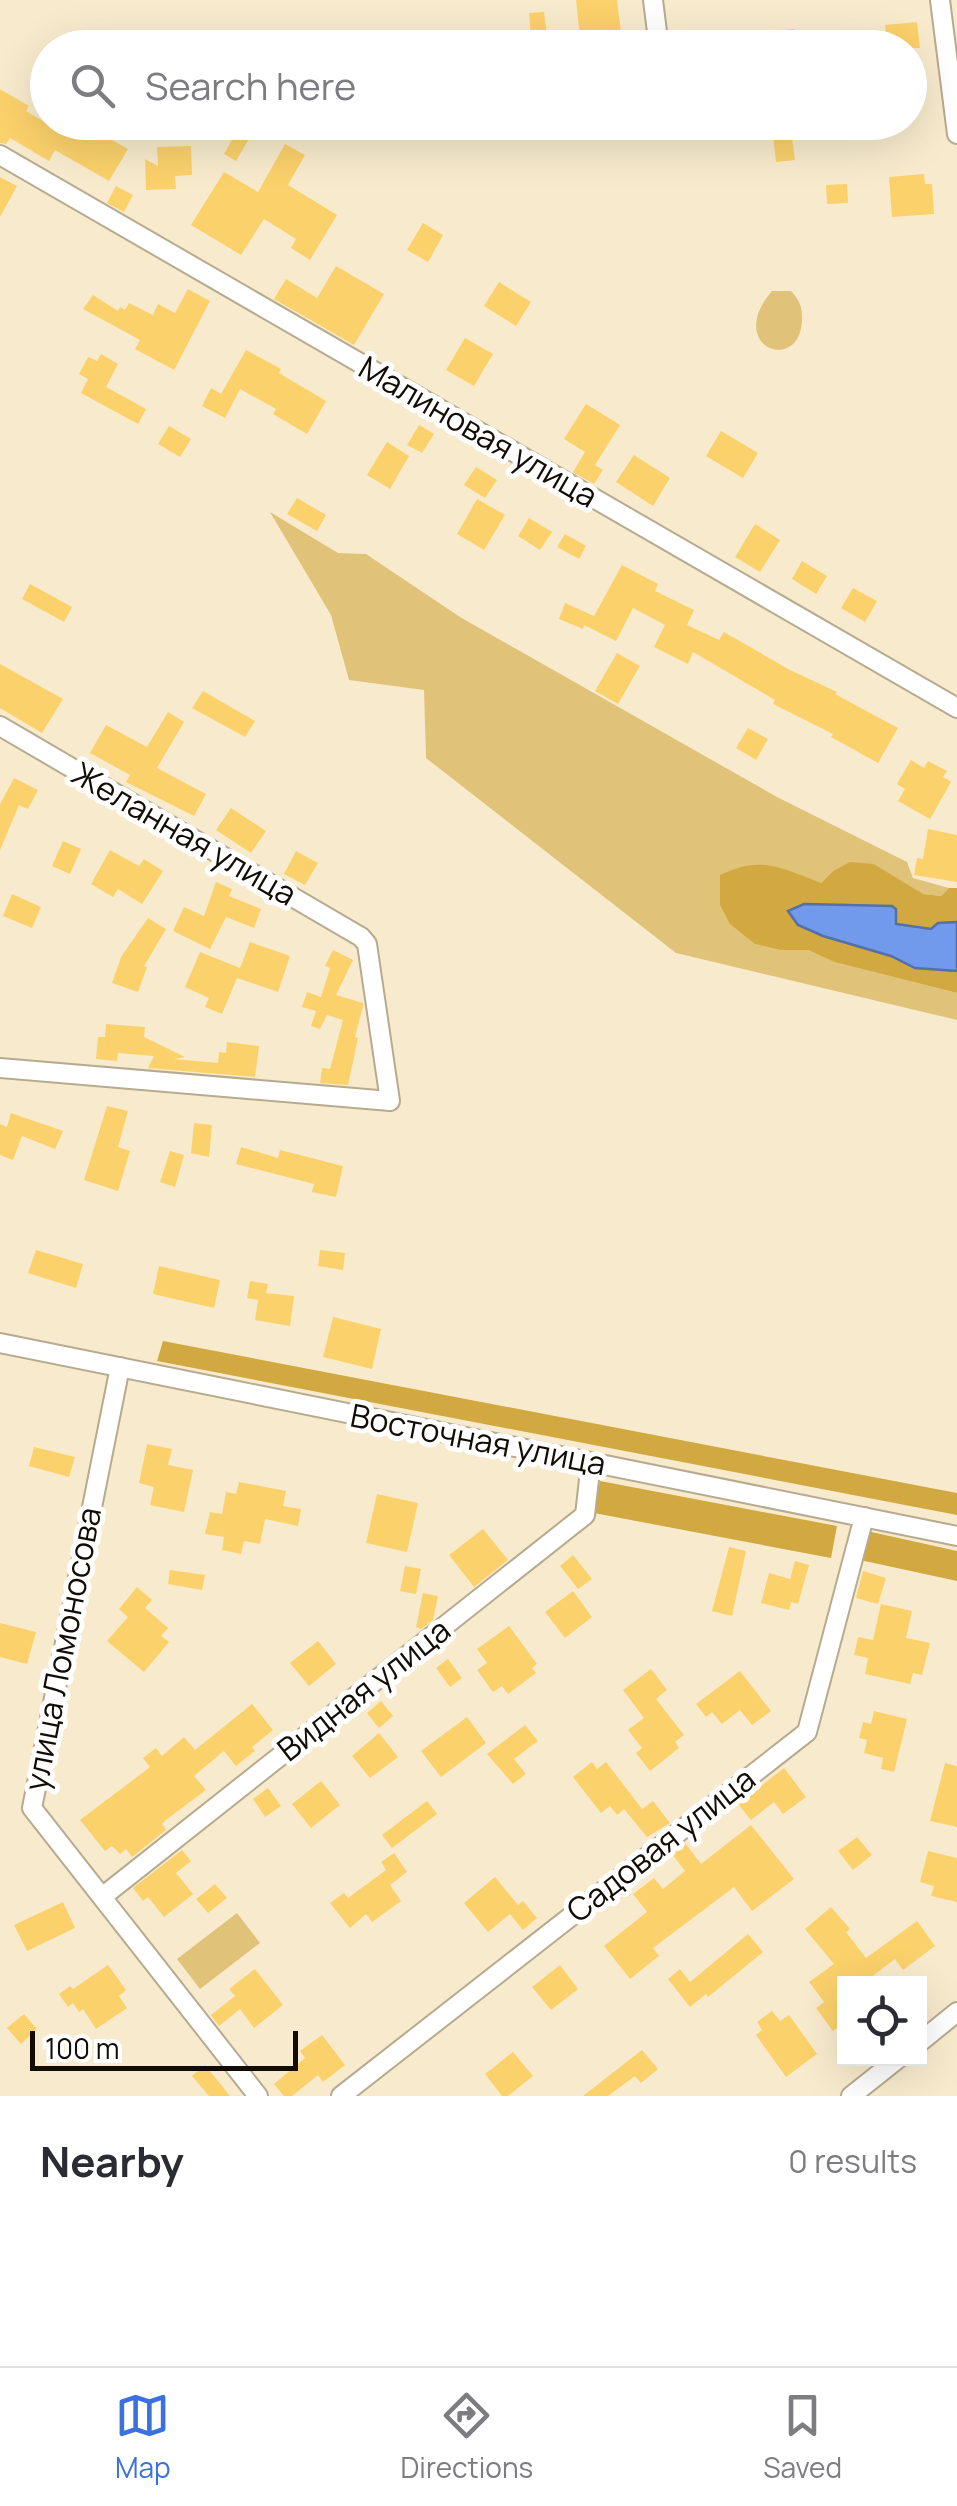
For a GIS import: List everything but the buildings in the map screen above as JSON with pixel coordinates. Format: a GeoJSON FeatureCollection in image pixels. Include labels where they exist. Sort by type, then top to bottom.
{"type":"FeatureCollection","features":[{"type":"Feature","properties":{"kind":"street"},"geometry":{"type":"LineString","coordinates":[[653,0],[657,30]]}},
{"type":"Feature","properties":{"kind":"street"},"geometry":{"type":"LineString","coordinates":[[940,0],[957,134]]}},
{"type":"Feature","properties":{"kind":"street","name":"Малиновая улица"},"geometry":{"type":"LineString","coordinates":[[0,155],[957,708]]}},
{"type":"Feature","properties":{"kind":"street","name":"Желанная улица"},"geometry":{"type":"LineString","coordinates":[[0,726],[361,937],[366,944],[390,1100],[0,1068]]}},
{"type":"Feature","properties":{"kind":"street","name":"Восточная улица"},"geometry":{"type":"LineString","coordinates":[[0,1343],[957,1536]]}},
{"type":"Feature","properties":{"kind":"street","name":"улица Ломоносова"},"geometry":{"type":"LineString","coordinates":[[120,1367],[32,1808],[258,2096]]}},
{"type":"Feature","properties":{"kind":"street","name":"Видная улица"},"geometry":{"type":"LineString","coordinates":[[102,1897],[585,1515],[591,1462]]}},
{"type":"Feature","properties":{"kind":"street","name":"Садовая улица"},"geometry":{"type":"LineString","coordinates":[[341,2096],[807,1732],[864,1517]]}},
{"type":"Feature","properties":{"kind":"street"},"geometry":{"type":"LineString","coordinates":[[927,2036],[957,2012]]}},
{"type":"Feature","properties":{"kind":"street"},"geometry":{"type":"LineString","coordinates":[[851,2096],[888,2066]]}},
{"type":"Feature","properties":{"kind":"shaded area"},"geometry":{"type":"Polygon","coordinates":[[[772,291],[791,291],[802,311],[798,337],[790,347],[779,350],[760,339],[756,327],[759,311],[772,291]]]}},
{"type":"Feature","properties":{"kind":"shaded area"},"geometry":{"type":"Polygon","coordinates":[[[270,512],[338,553],[366,554],[460,617],[777,797],[907,862],[913,878],[949,888],[941,896],[922,894],[874,864],[833,871],[821,883],[781,950],[808,950],[834,962],[957,993],[957,1020],[676,953],[426,758],[424,690],[349,680],[331,615],[270,512]]]}},
{"type":"Feature","properties":{"kind":"shaded area"},"geometry":{"type":"Polygon","coordinates":[[[850,862],[874,864],[923,894],[941,896],[949,888],[957,888],[957,922],[938,923],[931,929],[896,925],[894,916],[858,904],[827,905],[823,936],[891,956],[915,968],[957,971],[957,993],[834,962],[808,950],[781,950],[755,944],[730,924],[720,905],[720,875],[735,869],[771,866],[821,883],[850,862]]]}},
{"type":"Feature","properties":{"kind":"shaded area"},"geometry":{"type":"Polygon","coordinates":[[[163,1341],[957,1493],[957,1515],[157,1361],[163,1341]]]}},
{"type":"Feature","properties":{"kind":"shaded area"},"geometry":{"type":"Polygon","coordinates":[[[600,1481],[837,1526],[831,1558],[594,1513],[600,1481]]]}},
{"type":"Feature","properties":{"kind":"shaded area"},"geometry":{"type":"Polygon","coordinates":[[[867,1531],[957,1551],[957,1581],[860,1560],[867,1531]]]}},
{"type":"Feature","properties":{"kind":"shaded area"},"geometry":{"type":"Polygon","coordinates":[[[237,1913],[260,1943],[200,1989],[177,1959],[237,1913]]]}},
{"type":"Feature","properties":{"kind":"water"},"geometry":{"type":"Polygon","coordinates":[[[804,904],[892,906],[896,909],[896,924],[931,929],[938,923],[957,922],[957,971],[915,968],[891,956],[823,936],[798,925],[788,911],[804,904]]]}}]}
